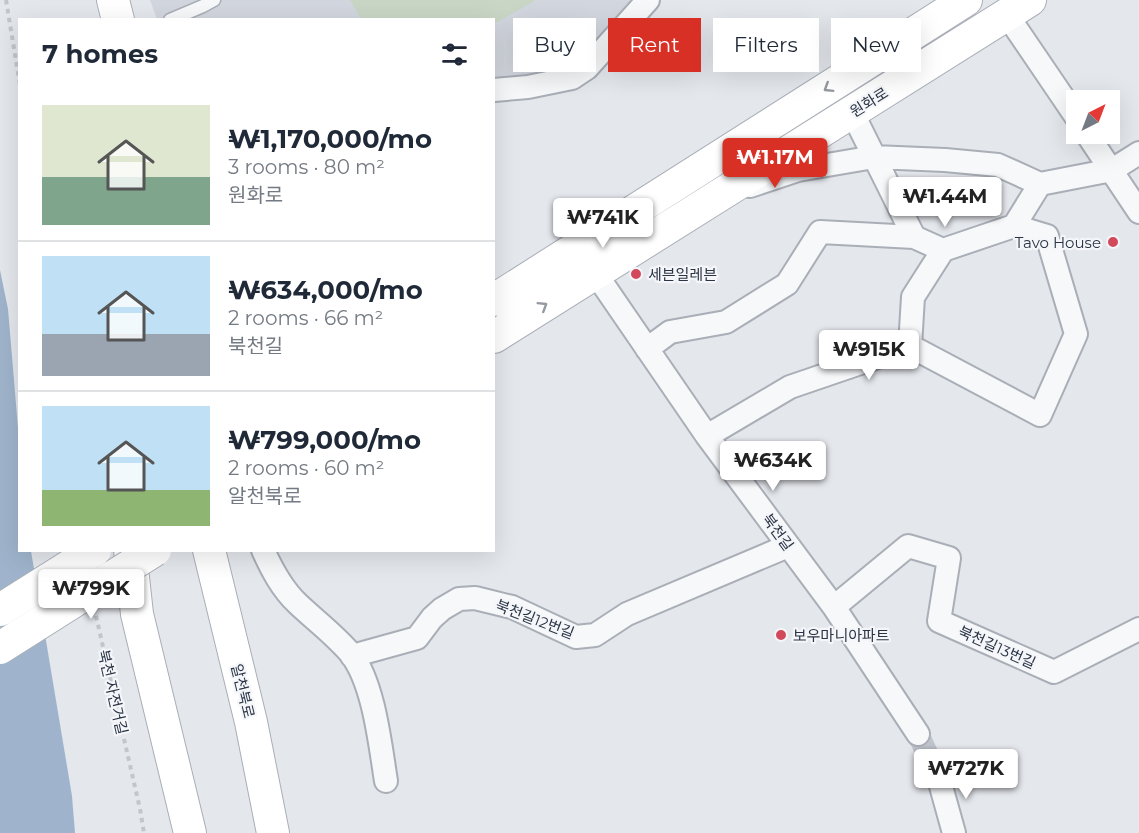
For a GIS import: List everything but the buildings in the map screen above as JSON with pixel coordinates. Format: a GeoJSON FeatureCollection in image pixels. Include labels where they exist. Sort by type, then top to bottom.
{"type":"FeatureCollection","features":[{"type":"Feature","properties":{"kind":"main road"},"geometry":{"type":"LineString","coordinates":[[113,0],[118,18]]}},
{"type":"Feature","properties":{"kind":"main road"},"geometry":{"type":"LineString","coordinates":[[495,299],[966,0]]}},
{"type":"Feature","properties":{"kind":"main road","name":"원화로"},"geometry":{"type":"LineString","coordinates":[[495,336],[852,112],[1012,5]]}},
{"type":"Feature","properties":{"kind":"main road"},"geometry":{"type":"LineString","coordinates":[[0,610],[92,552]]}},
{"type":"Feature","properties":{"kind":"main road"},"geometry":{"type":"LineString","coordinates":[[130,552],[137,614],[190,833]]}},
{"type":"Feature","properties":{"kind":"main road"},"geometry":{"type":"LineString","coordinates":[[0,648],[152,552]]}},
{"type":"Feature","properties":{"kind":"main road","name":"알천북로"},"geometry":{"type":"LineString","coordinates":[[209,552],[251,722],[273,833]]}},
{"type":"Feature","properties":{"kind":"street"},"geometry":{"type":"LineString","coordinates":[[495,90],[528,87],[572,78],[587,68],[648,0]]}},
{"type":"Feature","properties":{"kind":"street"},"geometry":{"type":"LineString","coordinates":[[1012,5],[1066,99]]}},
{"type":"Feature","properties":{"kind":"street"},"geometry":{"type":"LineString","coordinates":[[852,112],[914,237]]}},
{"type":"Feature","properties":{"kind":"street"},"geometry":{"type":"LineString","coordinates":[[1094,144],[1139,212]]}},
{"type":"Feature","properties":{"kind":"street"},"geometry":{"type":"LineString","coordinates":[[716,197],[798,170],[874,157],[998,165],[1040,184],[1112,170],[1139,153]]}},
{"type":"Feature","properties":{"kind":"street"},"geometry":{"type":"LineString","coordinates":[[1014,226],[1040,184]]}},
{"type":"Feature","properties":{"kind":"street"},"geometry":{"type":"LineString","coordinates":[[707,436],[790,387],[910,346],[1041,415],[1076,334],[1047,236],[1014,226],[943,250],[913,297],[910,346]]}},
{"type":"Feature","properties":{"kind":"street"},"geometry":{"type":"LineString","coordinates":[[647,349],[670,332],[726,322],[787,284],[820,232],[914,237],[943,250]]}},
{"type":"Feature","properties":{"kind":"street","name":"북천길"},"geometry":{"type":"LineString","coordinates":[[577,247],[707,436],[834,607],[918,734]]}},
{"type":"Feature","properties":{"kind":"street","name":"북천길12번길"},"geometry":{"type":"LineString","coordinates":[[352,656],[417,638],[432,618],[459,599],[475,598],[512,607],[576,637],[595,635],[627,614],[788,546]]}},
{"type":"Feature","properties":{"kind":"street","name":"북천길13번길"},"geometry":{"type":"LineString","coordinates":[[834,607],[908,546],[949,558],[939,621],[1054,672],[1139,629]]}},
{"type":"Feature","properties":{"kind":"street"},"geometry":{"type":"LineString","coordinates":[[264,552],[279,582],[297,603],[330,631],[352,656],[368,687],[386,781]]}},
{"type":"Feature","properties":{"kind":"street"},"geometry":{"type":"LineString","coordinates":[[939,779],[954,833]]}},
{"type":"Feature","properties":{"kind":"lane"},"geometry":{"type":"LineString","coordinates":[[175,18],[214,0]]}},
{"type":"Feature","properties":{"kind":"path"},"geometry":{"type":"LineString","coordinates":[[6,0],[18,73]]}},
{"type":"Feature","properties":{"kind":"path","name":"북천 자전거길"},"geometry":{"type":"LineString","coordinates":[[94,607],[141,808],[144,833]]}},
{"type":"Feature","properties":{"kind":"shaded area"},"geometry":{"type":"Polygon","coordinates":[[[150,0],[635,0],[620,18],[608,18],[608,32],[596,47],[596,18],[513,18],[513,72],[552,72],[495,81],[495,18],[157,18],[150,0]]]}},
{"type":"Feature","properties":{"kind":"green space"},"geometry":{"type":"Polygon","coordinates":[[[350,0],[536,0],[495,23],[495,18],[360,18],[350,0]]]}},
{"type":"Feature","properties":{"kind":"water"},"geometry":{"type":"Polygon","coordinates":[[[0,270],[8,309],[18,428],[18,552],[31,552],[72,796],[75,833],[0,833],[0,270]]]}},
{"type":"Feature","properties":{"kind":"tunnel"},"geometry":{"type":"LineString","coordinates":[[918,734],[939,779]]}},
{"type":"Feature","properties":{"kind":"place","name":"Tavo House"},"geometry":{"type":"Point","coordinates":[1113,242]}},
{"type":"Feature","properties":{"kind":"place","name":"세븐일레븐"},"geometry":{"type":"Point","coordinates":[636,274]}},
{"type":"Feature","properties":{"kind":"place","name":"보우마니아파트"},"geometry":{"type":"Point","coordinates":[781,635]}}]}
